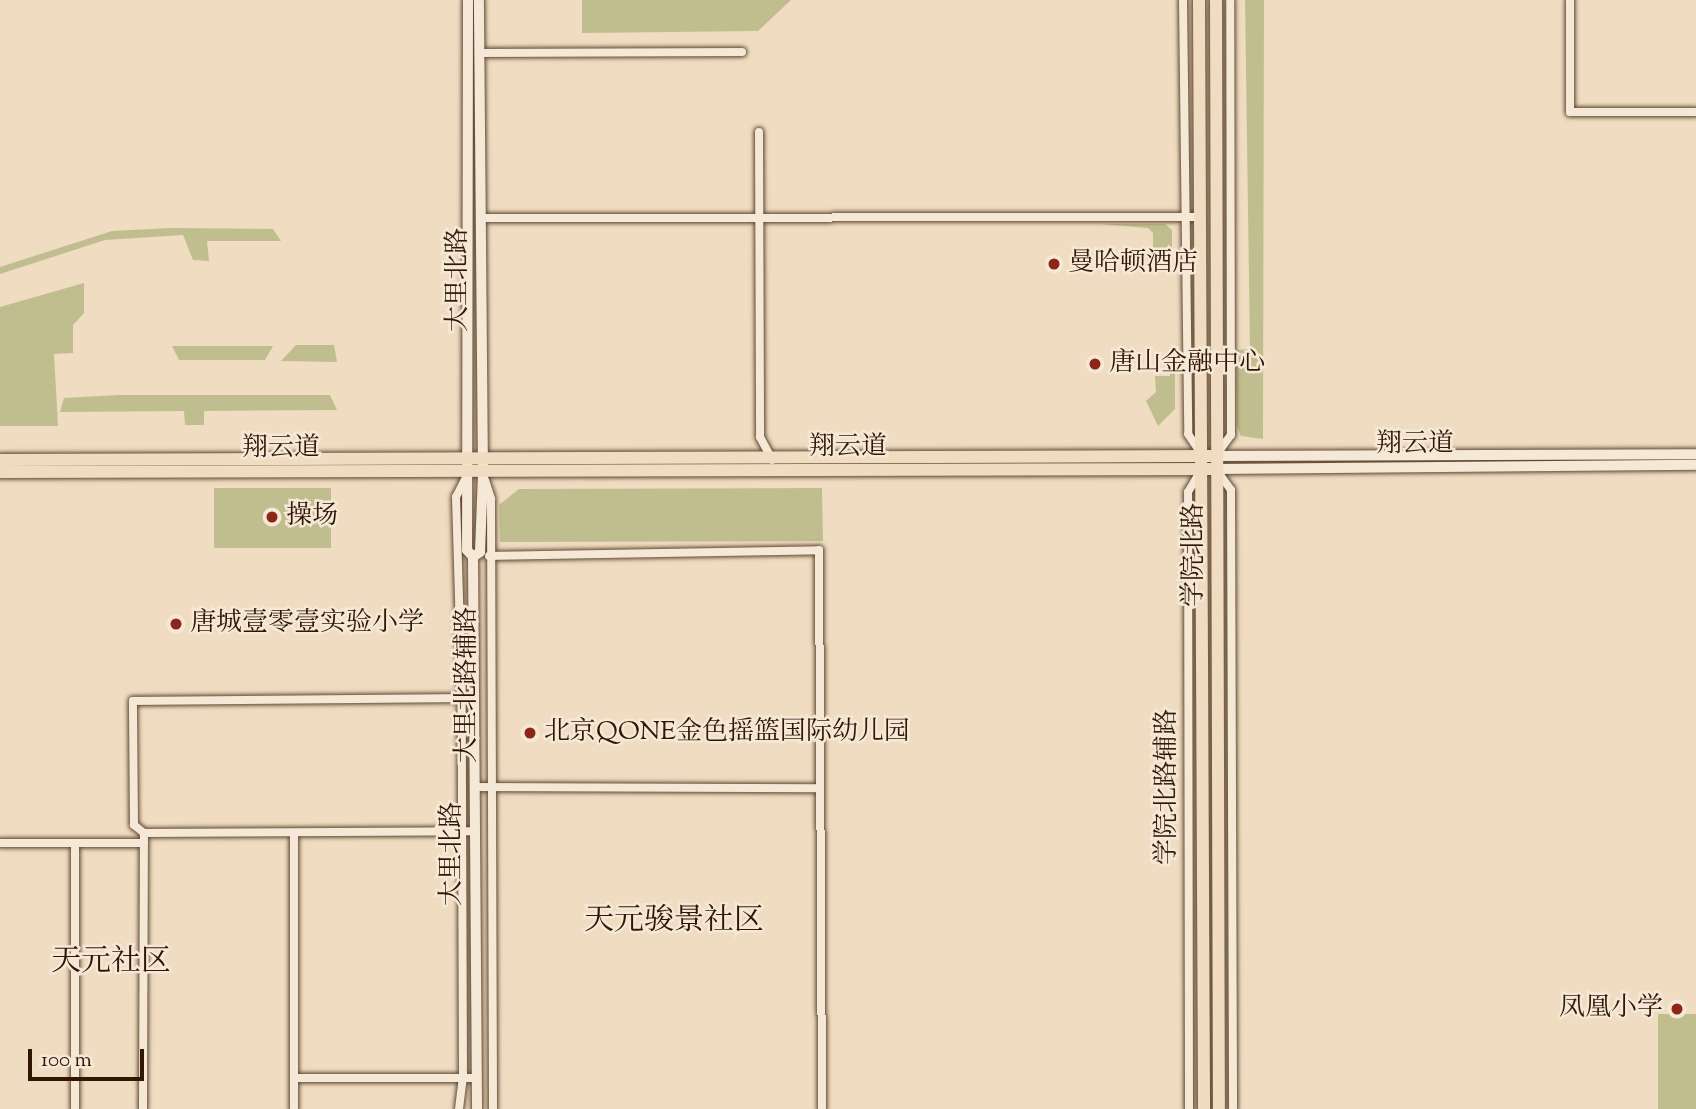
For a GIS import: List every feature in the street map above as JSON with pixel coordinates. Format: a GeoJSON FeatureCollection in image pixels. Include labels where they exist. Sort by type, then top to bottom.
{"type":"FeatureCollection","features":[{"type":"Feature","properties":{"kind":"main road","name":"大里北路"},"geometry":{"type":"LineString","coordinates":[[468,0],[467,550],[474,557],[477,1109]]}},
{"type":"Feature","properties":{"kind":"main road","name":"大里北路"},"geometry":{"type":"LineString","coordinates":[[474,557],[480,552],[483,473],[479,0]]}},
{"type":"Feature","properties":{"kind":"main road","name":"学院北路"},"geometry":{"type":"LineString","coordinates":[[1204,1109],[1204,896],[1216,159],[1216,0]]}},
{"type":"Feature","properties":{"kind":"main road","name":"学院北路"},"geometry":{"type":"LineString","coordinates":[[1199,4],[1200,217],[1209,463],[1225,569],[1219,897],[1219,1109]]}},
{"type":"Feature","properties":{"kind":"main road"},"geometry":{"type":"LineString","coordinates":[[1200,159],[1216,159]]}},
{"type":"Feature","properties":{"kind":"main road","name":"翔云道"},"geometry":{"type":"LineString","coordinates":[[0,460],[468,465],[483,473],[1696,454]]}},
{"type":"Feature","properties":{"kind":"main road","name":"翔云道"},"geometry":{"type":"LineString","coordinates":[[0,472],[468,465],[483,459],[1696,465]]}},
{"type":"Feature","properties":{"kind":"main road"},"geometry":{"type":"LineString","coordinates":[[1204,896],[1219,897]]}},
{"type":"Feature","properties":{"kind":"street","name":"学院北路辅路"},"geometry":{"type":"LineString","coordinates":[[1189,1109],[1188,492],[1231,435],[1230,0]]}},
{"type":"Feature","properties":{"kind":"street"},"geometry":{"type":"LineString","coordinates":[[1570,0],[1570,112],[1696,113]]}},
{"type":"Feature","properties":{"kind":"street"},"geometry":{"type":"LineString","coordinates":[[1199,4],[1183,1],[1188,434],[1209,463]]}},
{"type":"Feature","properties":{"kind":"street"},"geometry":{"type":"LineString","coordinates":[[480,53],[742,52]]}},
{"type":"Feature","properties":{"kind":"street"},"geometry":{"type":"LineString","coordinates":[[759,132],[760,437],[772,460]]}},
{"type":"Feature","properties":{"kind":"street"},"geometry":{"type":"LineString","coordinates":[[1185,159],[1200,159]]}},
{"type":"Feature","properties":{"kind":"street"},"geometry":{"type":"LineString","coordinates":[[1216,159],[1230,159]]}},
{"type":"Feature","properties":{"kind":"street"},"geometry":{"type":"LineString","coordinates":[[481,218],[1200,217]]}},
{"type":"Feature","properties":{"kind":"street","name":"大里北路辅路"},"geometry":{"type":"LineString","coordinates":[[459,1109],[463,1078],[462,698],[456,497],[468,465]]}},
{"type":"Feature","properties":{"kind":"street","name":"大里北路辅路"},"geometry":{"type":"LineString","coordinates":[[483,473],[491,499],[489,787],[493,1109]]}},
{"type":"Feature","properties":{"kind":"street"},"geometry":{"type":"LineString","coordinates":[[489,556],[819,550],[822,1109]]}},
{"type":"Feature","properties":{"kind":"street"},"geometry":{"type":"LineString","coordinates":[[1225,569],[1232,896],[1233,1109]]}},
{"type":"Feature","properties":{"kind":"street"},"geometry":{"type":"LineString","coordinates":[[474,698],[133,701],[134,825],[144,833],[475,831]]}},
{"type":"Feature","properties":{"kind":"street"},"geometry":{"type":"LineString","coordinates":[[475,787],[820,788]]}},
{"type":"Feature","properties":{"kind":"street"},"geometry":{"type":"LineString","coordinates":[[143,1109],[144,833]]}},
{"type":"Feature","properties":{"kind":"street"},"geometry":{"type":"LineString","coordinates":[[294,833],[294,1109]]}},
{"type":"Feature","properties":{"kind":"street"},"geometry":{"type":"LineString","coordinates":[[0,843],[144,843]]}},
{"type":"Feature","properties":{"kind":"street"},"geometry":{"type":"LineString","coordinates":[[75,843],[75,1109]]}},
{"type":"Feature","properties":{"kind":"street"},"geometry":{"type":"LineString","coordinates":[[1189,896],[1204,896]]}},
{"type":"Feature","properties":{"kind":"street"},"geometry":{"type":"LineString","coordinates":[[1219,897],[1232,896]]}},
{"type":"Feature","properties":{"kind":"street"},"geometry":{"type":"LineString","coordinates":[[1189,1050],[1204,1052]]}},
{"type":"Feature","properties":{"kind":"street"},"geometry":{"type":"LineString","coordinates":[[1219,1052],[1233,1053]]}},
{"type":"Feature","properties":{"kind":"street"},"geometry":{"type":"LineString","coordinates":[[294,1077],[476,1078]]}},
{"type":"Feature","properties":{"kind":"shaded area"},"geometry":{"type":"Polygon","coordinates":[[[582,0],[791,0],[758,31],[582,33],[582,0]]]}},
{"type":"Feature","properties":{"kind":"shaded area"},"geometry":{"type":"Polygon","coordinates":[[[1245,0],[1264,0],[1263,439],[1241,436],[1237,426],[1236,350],[1250,349],[1245,0]]]}},
{"type":"Feature","properties":{"kind":"shaded area"},"geometry":{"type":"Polygon","coordinates":[[[1100,224],[1165,224],[1172,230],[1172,271],[1147,271],[1147,265],[1153,265],[1153,233],[1148,228],[1100,224]]]}},
{"type":"Feature","properties":{"kind":"shaded area"},"geometry":{"type":"Polygon","coordinates":[[[170,228],[273,229],[281,241],[207,241],[209,261],[193,260],[183,235],[105,240],[0,274],[0,267],[112,231],[170,228]]]}},
{"type":"Feature","properties":{"kind":"shaded area"},"geometry":{"type":"Polygon","coordinates":[[[84,283],[84,313],[73,325],[73,353],[54,354],[58,426],[0,426],[0,307],[84,283]]]}},
{"type":"Feature","properties":{"kind":"shaded area"},"geometry":{"type":"Polygon","coordinates":[[[296,345],[334,345],[337,362],[281,361],[296,345]]]}},
{"type":"Feature","properties":{"kind":"shaded area"},"geometry":{"type":"Polygon","coordinates":[[[172,346],[273,346],[265,360],[179,360],[172,346]]]}},
{"type":"Feature","properties":{"kind":"shaded area"},"geometry":{"type":"Polygon","coordinates":[[[1170,372],[1175,372],[1175,409],[1158,426],[1146,401],[1156,392],[1155,376],[1170,376],[1170,372]]]}},
{"type":"Feature","properties":{"kind":"shaded area"},"geometry":{"type":"Polygon","coordinates":[[[120,395],[330,395],[337,410],[204,411],[204,425],[185,425],[184,411],[60,412],[64,398],[120,395]]]}},
{"type":"Feature","properties":{"kind":"shaded area","name":"操场"},"geometry":{"type":"Polygon","coordinates":[[[214,488],[331,488],[331,548],[214,548],[214,488]]]}},
{"type":"Feature","properties":{"kind":"shaded area"},"geometry":{"type":"Polygon","coordinates":[[[822,488],[823,541],[500,542],[499,505],[519,489],[822,488]]]}},
{"type":"Feature","properties":{"kind":"shaded area"},"geometry":{"type":"Polygon","coordinates":[[[1658,1014],[1696,1014],[1696,1109],[1658,1109],[1658,1014]]]}},
{"type":"Feature","properties":{"kind":"place","name":"曼哈顿酒店"},"geometry":{"type":"Point","coordinates":[1054,264]}},
{"type":"Feature","properties":{"kind":"place","name":"唐山金融中心"},"geometry":{"type":"Point","coordinates":[1095,364]}},
{"type":"Feature","properties":{"kind":"place","name":"操场"},"geometry":{"type":"Point","coordinates":[272,517]}},
{"type":"Feature","properties":{"kind":"place","name":"唐城壹零壹实验小学"},"geometry":{"type":"Point","coordinates":[176,624]}},
{"type":"Feature","properties":{"kind":"place","name":"北京QONE金色摇篮国际幼儿园"},"geometry":{"type":"Point","coordinates":[530,733]}},
{"type":"Feature","properties":{"kind":"place","name":"凤凰小学"},"geometry":{"type":"Point","coordinates":[1677,1009]}},
{"type":"Feature","properties":{"kind":"district","name":"天元骏景社区"},"geometry":{"type":"Point","coordinates":[674,922]}},
{"type":"Feature","properties":{"kind":"district","name":"天元社区"},"geometry":{"type":"Point","coordinates":[111,963]}}]}
